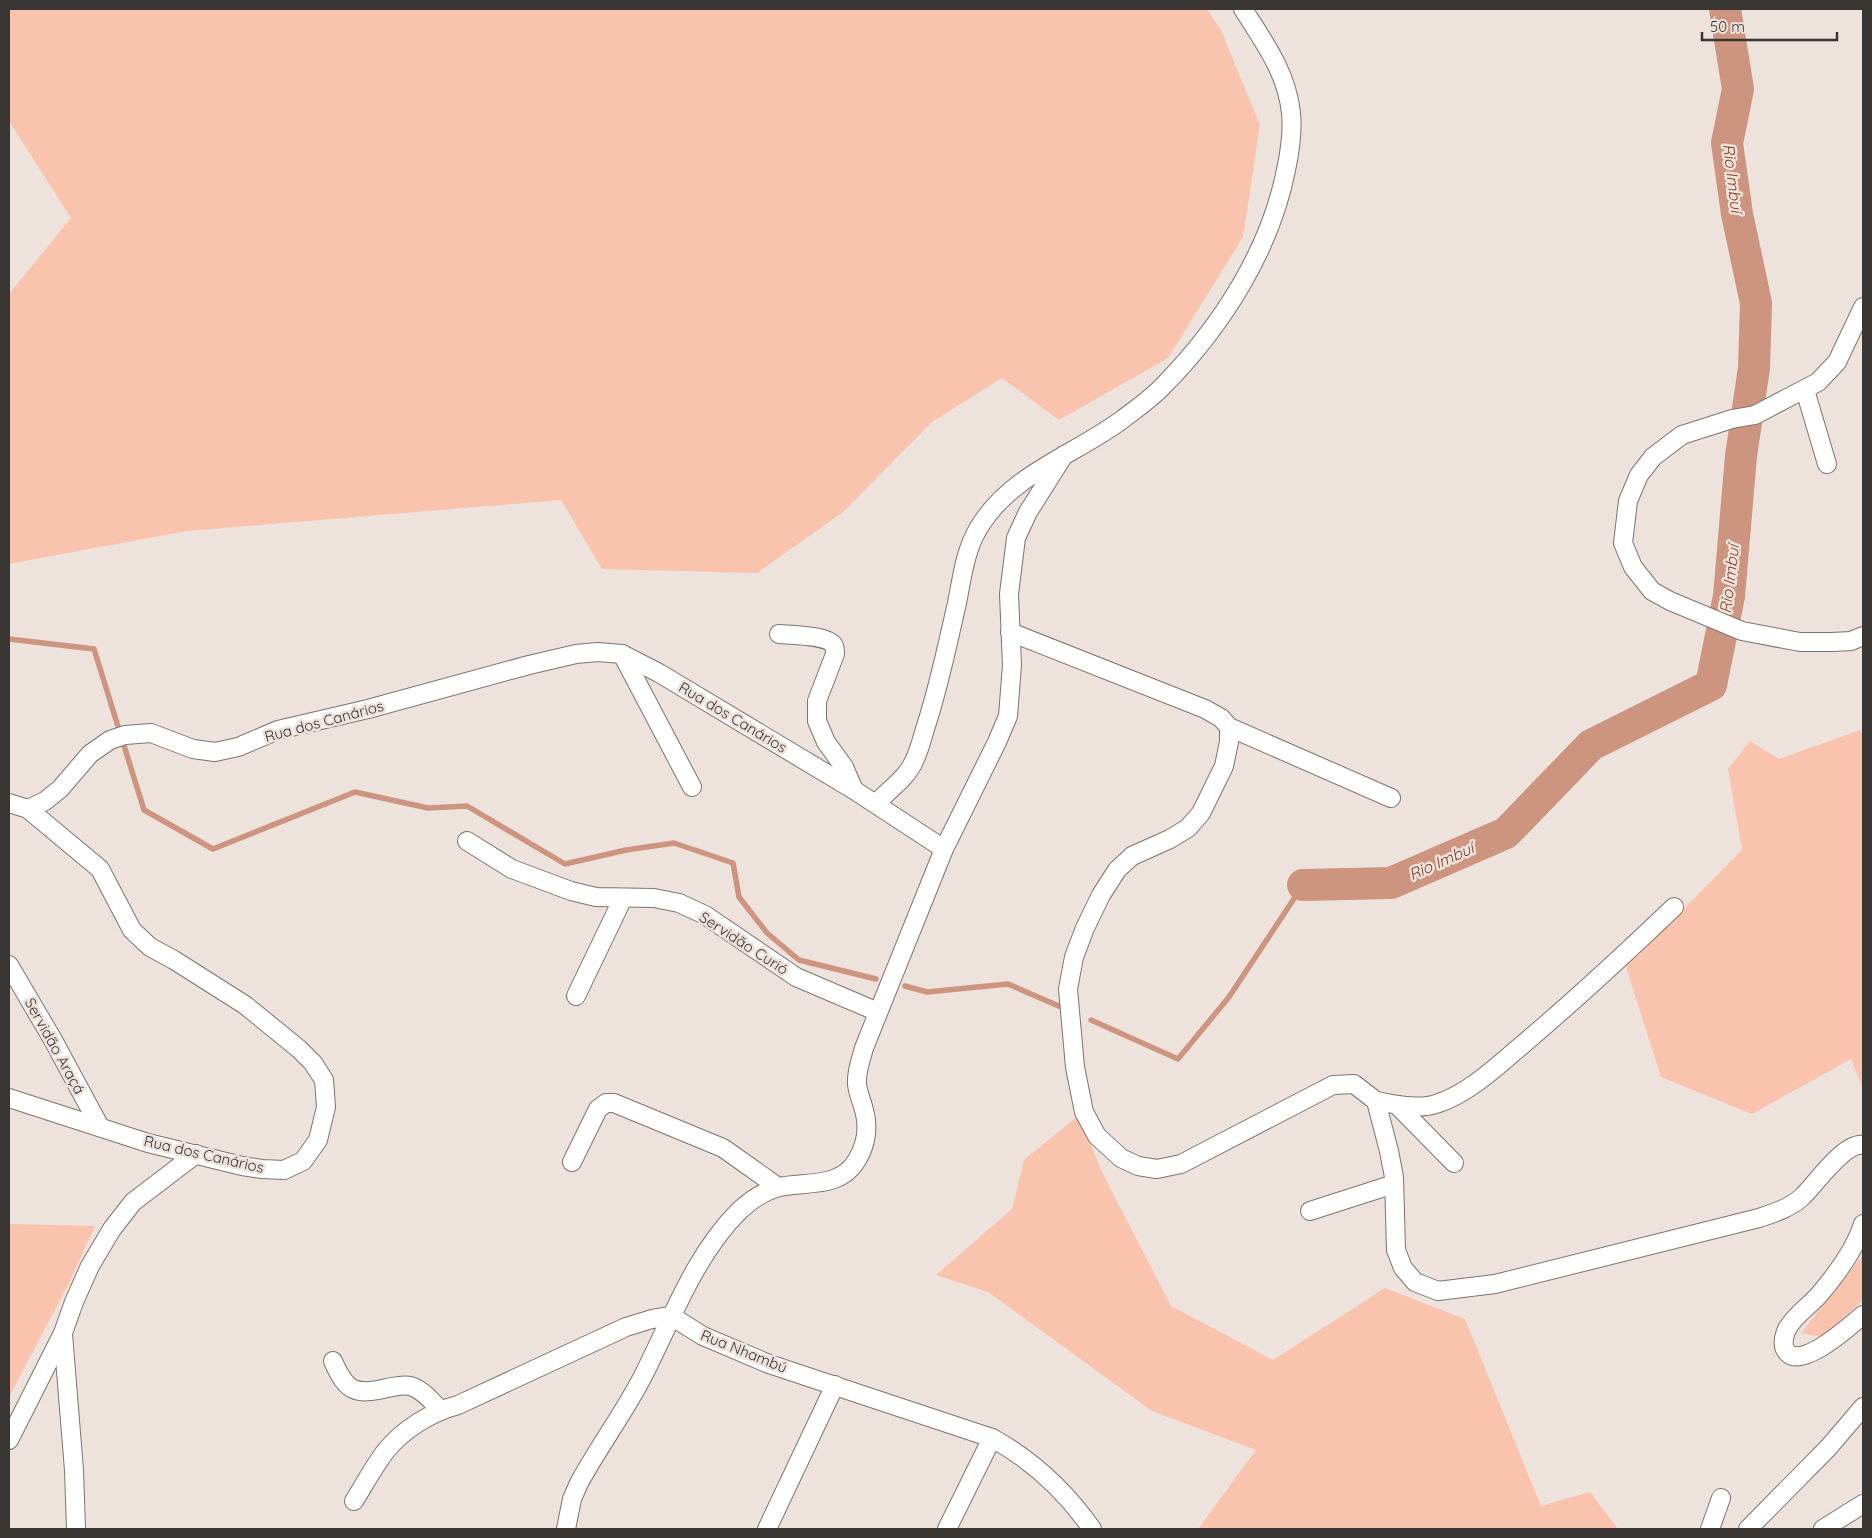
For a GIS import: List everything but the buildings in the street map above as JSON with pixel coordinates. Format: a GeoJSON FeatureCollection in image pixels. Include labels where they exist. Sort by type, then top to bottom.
{"type":"FeatureCollection","features":[{"type":"Feature","properties":{"kind":"street"},"geometry":{"type":"LineString","coordinates":[[876,804],[914,763],[938,690],[968,552],[978,529],[1006,494],[1121,420],[1163,387],[1204,340],[1234,296],[1269,230],[1283,184],[1291,144],[1291,113],[1286,87],[1277,64],[1243,9]]}},
{"type":"Feature","properties":{"kind":"street"},"geometry":{"type":"LineString","coordinates":[[1863,307],[1859,328],[1838,362],[1818,382],[1755,415],[1732,419],[1682,435],[1653,457],[1639,475],[1628,501],[1623,543],[1633,567],[1652,591],[1670,601],[1742,631],[1800,642],[1851,641],[1863,636]]}},
{"type":"Feature","properties":{"kind":"street"},"geometry":{"type":"LineString","coordinates":[[1805,390],[1827,464]]}},
{"type":"Feature","properties":{"kind":"street"},"geometry":{"type":"LineString","coordinates":[[566,1529],[572,1500],[579,1483],[626,1407],[682,1294],[718,1236],[740,1211],[757,1196],[778,1187],[818,1184],[849,1172],[865,1145],[867,1126],[864,1110],[859,1098],[857,1071],[878,1012],[944,849],[1008,716],[1012,665],[1009,594],[1016,538],[1028,512],[1064,455]]}},
{"type":"Feature","properties":{"kind":"street"},"geometry":{"type":"LineString","coordinates":[[1010,632],[1205,709],[1221,718],[1229,727],[1391,798]]}},
{"type":"Feature","properties":{"kind":"street"},"geometry":{"type":"LineString","coordinates":[[779,634],[820,638],[830,641],[834,646],[835,654],[817,701],[817,721],[826,742],[844,766],[854,790]]}},
{"type":"Feature","properties":{"kind":"street","name":"Rua dos Canários"},"geometry":{"type":"LineString","coordinates":[[9,1098],[148,1143],[262,1169],[284,1170],[303,1161],[318,1140],[326,1107],[324,1080],[313,1062],[245,1006],[182,965],[150,947],[132,930],[100,869],[28,809],[45,801],[60,788],[90,754],[118,738],[151,733],[193,749],[215,752],[238,747],[278,730],[368,709],[529,665],[576,654],[598,652],[622,654],[660,673],[854,790],[944,849]]}},
{"type":"Feature","properties":{"kind":"street"},"geometry":{"type":"LineString","coordinates":[[622,654],[692,787]]}},
{"type":"Feature","properties":{"kind":"street"},"geometry":{"type":"LineString","coordinates":[[1229,727],[1229,742],[1224,766],[1201,813],[1188,828],[1132,856],[1117,870],[1100,895],[1074,957],[1068,989],[1075,1067],[1084,1112],[1098,1136],[1121,1158],[1138,1166],[1157,1169],[1181,1164],[1333,1085],[1354,1084],[1376,1101],[1397,1105],[1435,1105],[1460,1093],[1488,1073],[1611,968],[1674,907]]}},
{"type":"Feature","properties":{"kind":"street"},"geometry":{"type":"LineString","coordinates":[[9,803],[28,809]]}},
{"type":"Feature","properties":{"kind":"street","name":"Servidão Curió"},"geometry":{"type":"LineString","coordinates":[[467,841],[512,869],[531,877],[596,897],[654,898],[679,903],[705,915],[796,977],[878,1012]]}},
{"type":"Feature","properties":{"kind":"street"},"geometry":{"type":"LineString","coordinates":[[576,996],[624,898]]}},
{"type":"Feature","properties":{"kind":"street","name":"Servidão Araçá"},"geometry":{"type":"LineString","coordinates":[[9,965],[53,1040],[100,1128]]}},
{"type":"Feature","properties":{"kind":"street"},"geometry":{"type":"LineString","coordinates":[[1376,1101],[1389,1151],[1394,1184],[1396,1250],[1403,1268],[1415,1282],[1438,1291],[1495,1284],[1780,1211],[1801,1198],[1846,1151],[1860,1144],[1863,1145]]}},
{"type":"Feature","properties":{"kind":"street"},"geometry":{"type":"LineString","coordinates":[[572,1162],[598,1109],[606,1103],[614,1103],[723,1148],[778,1187]]}},
{"type":"Feature","properties":{"kind":"street"},"geometry":{"type":"LineString","coordinates":[[1397,1105],[1454,1163]]}},
{"type":"Feature","properties":{"kind":"street"},"geometry":{"type":"LineString","coordinates":[[9,1440],[63,1333],[90,1266],[112,1229],[133,1202],[196,1154]]}},
{"type":"Feature","properties":{"kind":"street"},"geometry":{"type":"LineString","coordinates":[[1310,1211],[1394,1184]]}},
{"type":"Feature","properties":{"kind":"street"},"geometry":{"type":"LineString","coordinates":[[1863,1224],[1859,1237],[1844,1263],[1818,1296],[1791,1324],[1784,1339],[1784,1348],[1794,1357],[1811,1353],[1838,1336],[1863,1315]]}},
{"type":"Feature","properties":{"kind":"street"},"geometry":{"type":"LineString","coordinates":[[354,1501],[385,1452],[400,1436],[440,1410],[458,1405],[626,1327],[652,1319],[671,1316]]}},
{"type":"Feature","properties":{"kind":"street","name":"Rua Nhambú"},"geometry":{"type":"LineString","coordinates":[[671,1316],[703,1336],[735,1350],[992,1438],[1012,1449],[1058,1488],[1092,1529]]}},
{"type":"Feature","properties":{"kind":"street"},"geometry":{"type":"LineString","coordinates":[[63,1333],[72,1445],[76,1529]]}},
{"type":"Feature","properties":{"kind":"street"},"geometry":{"type":"LineString","coordinates":[[333,1361],[340,1377],[352,1389],[364,1392],[399,1386],[411,1386],[429,1397],[440,1410]]}},
{"type":"Feature","properties":{"kind":"street"},"geometry":{"type":"LineString","coordinates":[[767,1529],[835,1385]]}},
{"type":"Feature","properties":{"kind":"street"},"geometry":{"type":"LineString","coordinates":[[1748,1529],[1828,1448],[1863,1407]]}},
{"type":"Feature","properties":{"kind":"street"},"geometry":{"type":"LineString","coordinates":[[947,1529],[992,1438]]}},
{"type":"Feature","properties":{"kind":"street"},"geometry":{"type":"LineString","coordinates":[[1710,1529],[1721,1498]]}},
{"type":"Feature","properties":{"kind":"street"},"geometry":{"type":"LineString","coordinates":[[1823,1529],[1863,1504]]}},
{"type":"Feature","properties":{"kind":"shaded area"},"geometry":{"type":"Polygon","coordinates":[[[9,9],[1207,9],[1221,30],[1260,125],[1243,237],[1168,358],[1059,420],[1002,378],[932,422],[843,512],[757,573],[602,569],[561,500],[187,531],[9,564],[9,294],[71,218],[9,121],[9,9]]]}},
{"type":"Feature","properties":{"kind":"shaded area"},"geometry":{"type":"Polygon","coordinates":[[[1860,730],[1863,734],[1863,1088],[1851,1059],[1752,1114],[1661,1077],[1626,967],[1742,850],[1728,769],[1750,741],[1779,759],[1860,730]]]}},
{"type":"Feature","properties":{"kind":"shaded area"},"geometry":{"type":"Polygon","coordinates":[[[1079,1115],[1101,1170],[1171,1306],[1273,1360],[1385,1288],[1465,1319],[1541,1506],[1590,1492],[1618,1529],[1198,1529],[1256,1450],[1152,1411],[988,1292],[936,1275],[1012,1209],[1024,1160],[1079,1115]]]}},
{"type":"Feature","properties":{"kind":"shaded area"},"geometry":{"type":"Polygon","coordinates":[[[9,1224],[95,1226],[69,1283],[9,1397],[9,1224]]]}},
{"type":"Feature","properties":{"kind":"shaded area"},"geometry":{"type":"Polygon","coordinates":[[[1863,1255],[1863,1300],[1822,1337],[1801,1333],[1863,1255]]]}},
{"type":"Feature","properties":{"kind":"waterway","name":"Rio Imbuí"},"geometry":{"type":"LineString","coordinates":[[1303,885],[1391,883],[1506,833],[1591,745],[1711,685],[1729,596],[1741,456],[1754,368],[1756,303],[1737,214],[1727,143],[1738,89],[1725,9]]}},
{"type":"Feature","properties":{"kind":"waterway"},"geometry":{"type":"LineString","coordinates":[[9,639],[94,649],[144,810],[213,849],[355,792],[428,808],[467,806],[565,864],[626,850],[674,843],[733,863],[739,897],[767,933],[799,960],[876,979]]}},
{"type":"Feature","properties":{"kind":"waterway"},"geometry":{"type":"LineString","coordinates":[[1091,1020],[1178,1059],[1229,997],[1303,885]]}},
{"type":"Feature","properties":{"kind":"waterway"},"geometry":{"type":"LineString","coordinates":[[905,986],[927,992],[1008,984],[1061,1007]]}}]}
